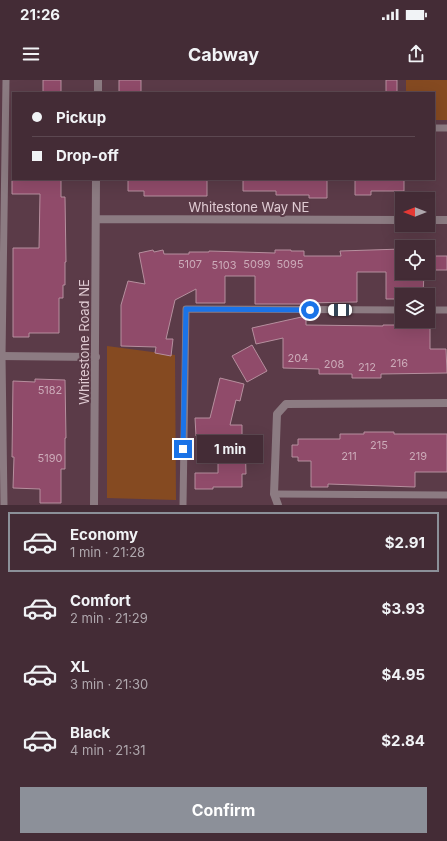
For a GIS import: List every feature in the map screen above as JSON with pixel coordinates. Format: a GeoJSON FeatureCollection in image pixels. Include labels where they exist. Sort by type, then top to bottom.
{"type":"FeatureCollection","features":[{"type":"Feature","properties":{"kind":"street"},"geometry":{"type":"LineString","coordinates":[[98,80],[98,92]]}},
{"type":"Feature","properties":{"kind":"street","name":"Whitestone Road NE"},"geometry":{"type":"LineString","coordinates":[[94,505],[97,219],[96,180]]}},
{"type":"Feature","properties":{"kind":"street","name":"Whitestone Way NE"},"geometry":{"type":"LineString","coordinates":[[97,219],[395,220]]}},
{"type":"Feature","properties":{"kind":"street"},"geometry":{"type":"LineString","coordinates":[[435,220],[447,220]]}},
{"type":"Feature","properties":{"kind":"street"},"geometry":{"type":"LineString","coordinates":[[1,356],[96,357]]}},
{"type":"Feature","properties":{"kind":"street"},"geometry":{"type":"LineString","coordinates":[[278,505],[274,494],[277,414],[286,404],[447,404]]}},
{"type":"Feature","properties":{"kind":"lane"},"geometry":{"type":"LineString","coordinates":[[4,505],[1,356],[6,80]]}},
{"type":"Feature","properties":{"kind":"lane"},"geometry":{"type":"LineString","coordinates":[[435,128],[447,128]]}},
{"type":"Feature","properties":{"kind":"lane"},"geometry":{"type":"LineString","coordinates":[[183,505],[186,309],[395,310]]}},
{"type":"Feature","properties":{"kind":"lane"},"geometry":{"type":"LineString","coordinates":[[435,310],[447,310]]}},
{"type":"Feature","properties":{"kind":"lane"},"geometry":{"type":"LineString","coordinates":[[274,494],[447,495]]}},
{"type":"Feature","properties":{"kind":"shaded area"},"geometry":{"type":"Polygon","coordinates":[[[406,80],[447,80],[447,120],[435,120],[435,92],[406,92],[406,80]]]}},
{"type":"Feature","properties":{"kind":"shaded area"},"geometry":{"type":"Polygon","coordinates":[[[107,346],[175,355],[176,500],[107,498],[107,346]]]}},
{"type":"Feature","properties":{"kind":"building"},"geometry":{"type":"Polygon","coordinates":[[[43,80],[61,80],[61,92],[43,92],[43,80]]]}},
{"type":"Feature","properties":{"kind":"building"},"geometry":{"type":"Polygon","coordinates":[[[119,80],[141,80],[141,92],[119,92],[119,80]]]}},
{"type":"Feature","properties":{"kind":"building"},"geometry":{"type":"Polygon","coordinates":[[[386,80],[397,80],[397,92],[386,92],[386,80]]]}},
{"type":"Feature","properties":{"kind":"building"},"geometry":{"type":"Polygon","coordinates":[[[12,180],[61,180],[61,197],[65,197],[66,262],[63,298],[59,298],[59,333],[29,333],[29,337],[13,337],[13,248],[39,248],[40,194],[12,194],[12,180]]]}},
{"type":"Feature","properties":{"kind":"building"},"geometry":{"type":"Polygon","coordinates":[[[128,180],[207,180],[207,196],[144,196],[144,191],[128,191],[128,180]]]}},
{"type":"Feature","properties":{"kind":"building"},"geometry":{"type":"Polygon","coordinates":[[[243,180],[327,180],[327,198],[309,198],[309,195],[276,195],[276,191],[243,191],[243,180]]]}},
{"type":"Feature","properties":{"kind":"building"},"geometry":{"type":"Polygon","coordinates":[[[355,180],[404,180],[404,191],[371,191],[371,195],[355,195],[355,180]]]}},
{"type":"Feature","properties":{"kind":"building"},"geometry":{"type":"Polygon","coordinates":[[[395,249],[395,280],[424,280],[423,288],[395,288],[395,299],[386,299],[386,272],[357,272],[357,302],[255,304],[255,276],[225,276],[225,303],[196,303],[196,289],[175,300],[166,339],[173,339],[171,356],[155,353],[156,347],[121,346],[121,305],[128,281],[145,284],[139,253],[153,250],[154,252],[163,250],[164,254],[189,254],[189,252],[209,251],[275,253],[275,250],[291,250],[304,251],[304,256],[341,256],[340,251],[395,249]]]}},
{"type":"Feature","properties":{"kind":"building"},"geometry":{"type":"Polygon","coordinates":[[[435,256],[447,256],[447,270],[435,270],[435,256]]]}},
{"type":"Feature","properties":{"kind":"building"},"geometry":{"type":"Polygon","coordinates":[[[306,316],[306,325],[395,325],[395,328],[430,328],[430,349],[446,349],[447,373],[381,374],[381,378],[352,378],[352,374],[319,374],[319,369],[283,368],[283,338],[256,344],[252,328],[306,316]]]}},
{"type":"Feature","properties":{"kind":"building"},"geometry":{"type":"Polygon","coordinates":[[[252,345],[267,371],[247,382],[232,356],[252,345]]]}},
{"type":"Feature","properties":{"kind":"building"},"geometry":{"type":"Polygon","coordinates":[[[220,378],[244,384],[240,401],[236,400],[230,425],[242,425],[242,438],[245,438],[246,474],[242,474],[242,487],[213,487],[213,489],[195,489],[195,473],[218,473],[218,435],[196,436],[195,418],[210,418],[220,378]]]}},
{"type":"Feature","properties":{"kind":"building"},"geometry":{"type":"Polygon","coordinates":[[[35,379],[65,380],[65,469],[61,469],[61,503],[40,503],[40,489],[13,488],[13,381],[35,382],[35,379]]]}},
{"type":"Feature","properties":{"kind":"building"},"geometry":{"type":"Polygon","coordinates":[[[364,432],[394,432],[394,434],[447,434],[447,472],[415,472],[415,487],[328,484],[328,487],[311,487],[311,461],[298,461],[298,457],[292,457],[292,445],[298,445],[298,439],[340,439],[340,434],[364,434],[364,432]]]}},
{"type":"Feature","properties":{"kind":"route"},"geometry":{"type":"LineString","coordinates":[[183,449],[186,309],[310,310]]}}]}
